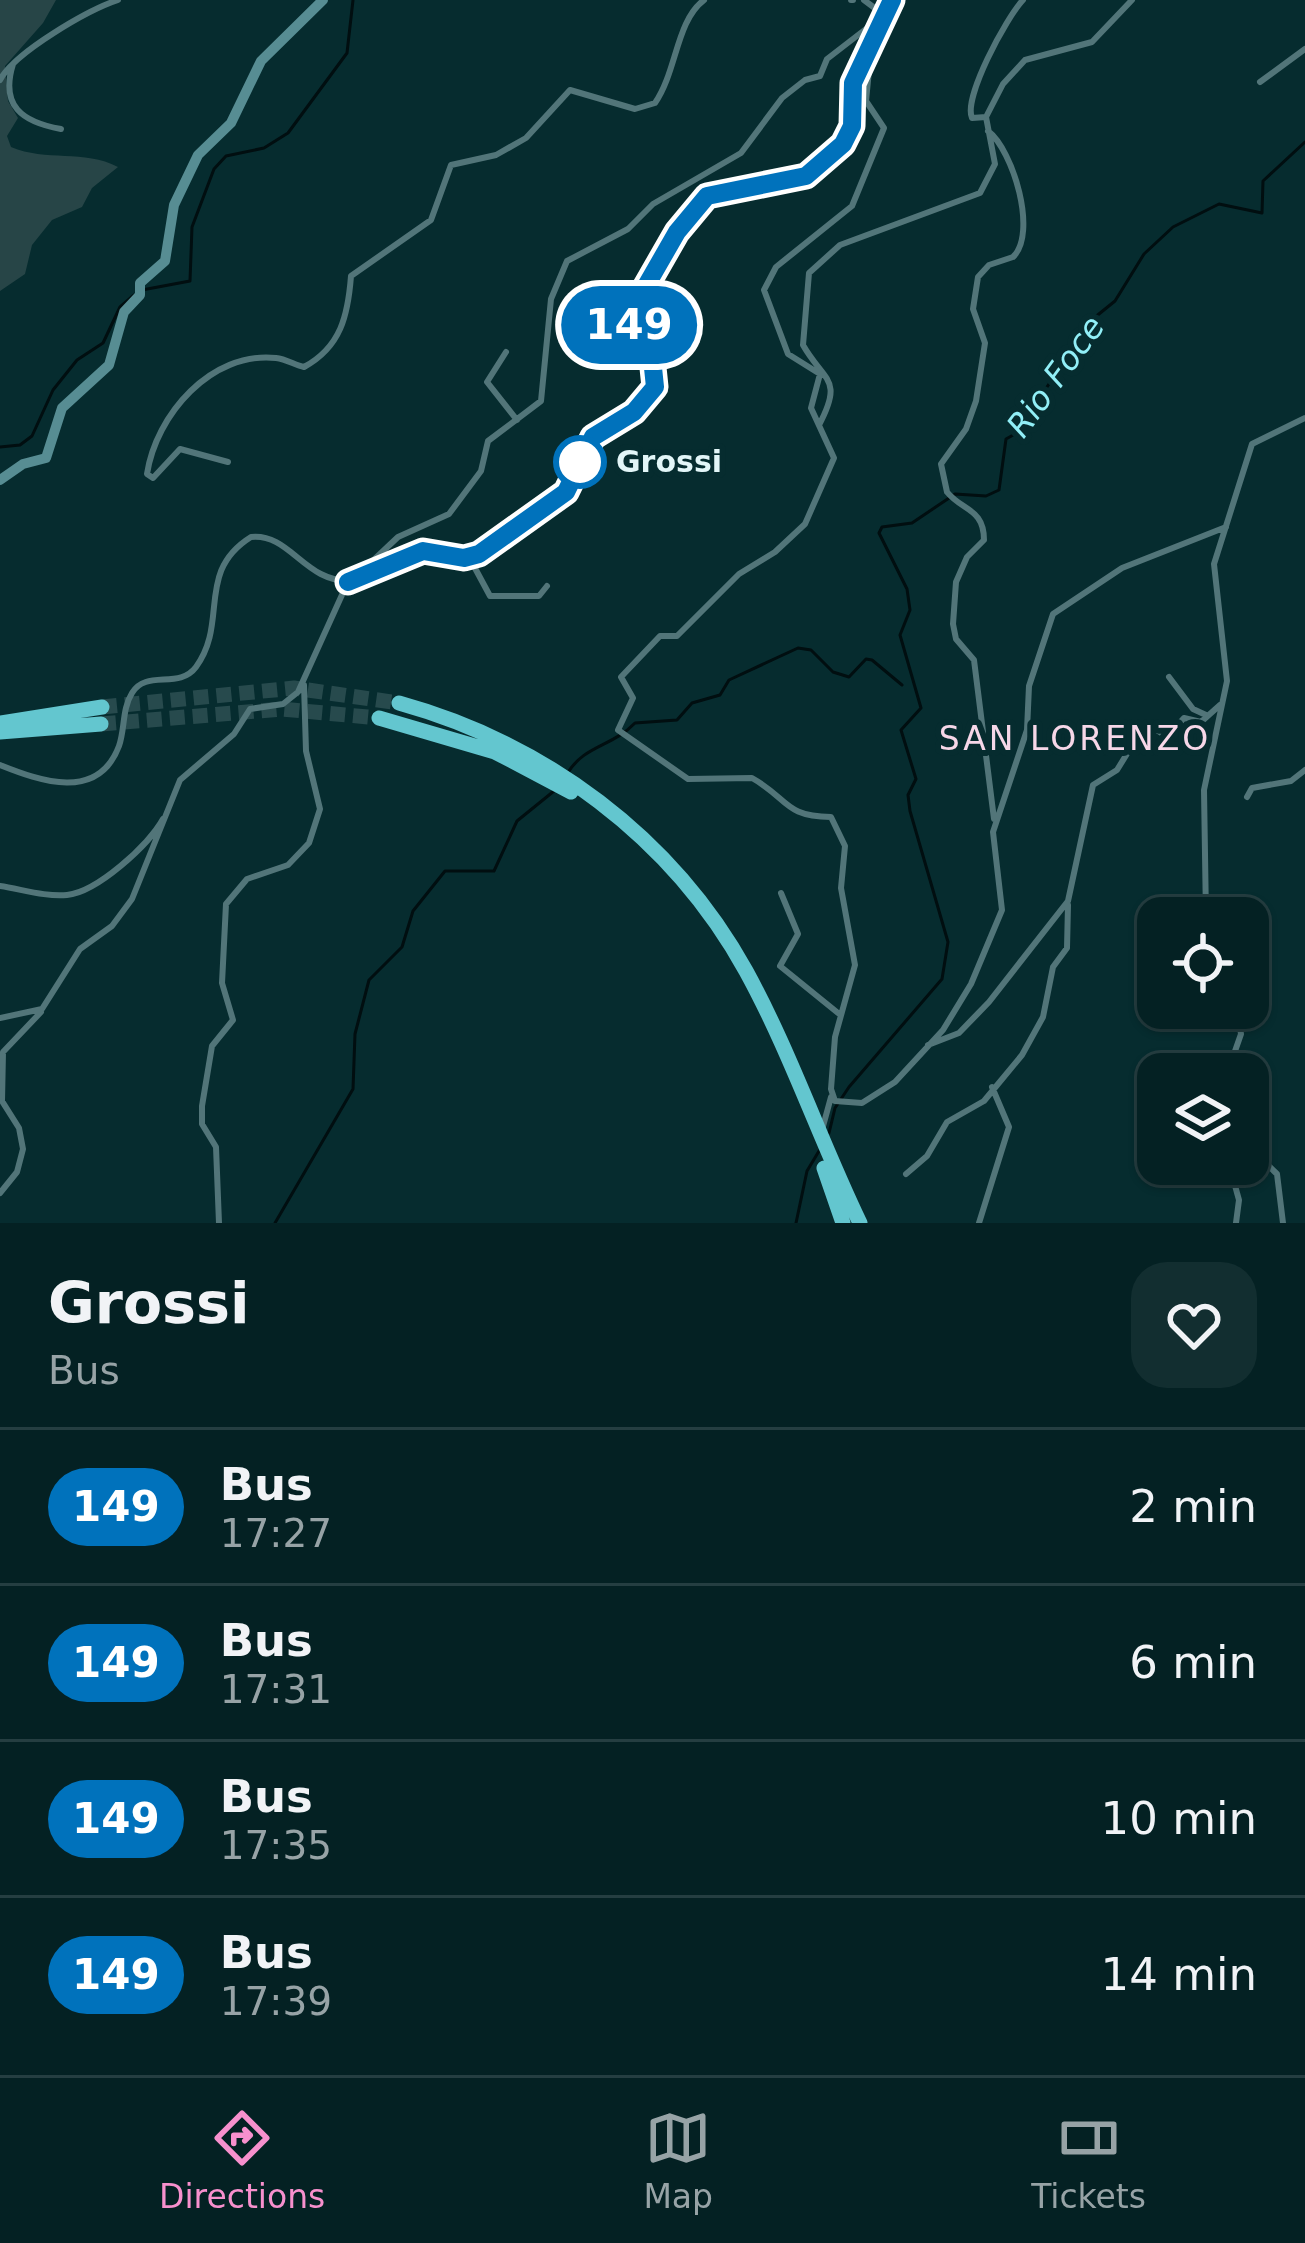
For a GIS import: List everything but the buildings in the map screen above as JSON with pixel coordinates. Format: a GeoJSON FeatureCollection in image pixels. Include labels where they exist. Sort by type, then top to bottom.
{"type":"FeatureCollection","features":[{"type":"Feature","properties":{"kind":"highway"},"geometry":{"type":"LineString","coordinates":[[398,703],[460,722],[527,753],[597,800],[664,865],[731,946],[860,1223]]}},
{"type":"Feature","properties":{"kind":"highway"},"geometry":{"type":"LineString","coordinates":[[0,728],[102,716]]}},
{"type":"Feature","properties":{"kind":"highway"},"geometry":{"type":"LineString","coordinates":[[379,718],[466,741],[524,765],[599,812],[664,865]]}},
{"type":"Feature","properties":{"kind":"highway"},"geometry":{"type":"LineString","coordinates":[[778,1047],[840,1223]]}},
{"type":"Feature","properties":{"kind":"street"},"geometry":{"type":"LineString","coordinates":[[0,80],[15,61],[94,8],[118,0]]}},
{"type":"Feature","properties":{"kind":"street"},"geometry":{"type":"LineString","coordinates":[[0,480],[22,464],[46,458],[62,408],[109,365],[124,312],[161,269],[174,205],[198,155],[231,123],[261,61],[323,0]]}},
{"type":"Feature","properties":{"kind":"street"},"geometry":{"type":"LineString","coordinates":[[228,462],[180,449],[153,478],[147,474],[164,421],[190,389],[232,366],[276,358],[304,367],[327,353],[351,304],[351,276],[430,220],[452,165],[496,155],[526,138],[570,90],[634,109],[655,103],[680,54],[686,17],[704,0]]}},
{"type":"Feature","properties":{"kind":"street"},"geometry":{"type":"LineString","coordinates":[[864,0],[884,15]]}},
{"type":"Feature","properties":{"kind":"street"},"geometry":{"type":"LineString","coordinates":[[470,560],[559,498],[593,437],[649,396],[656,369],[633,335],[630,314],[677,232],[707,196],[792,182],[824,163],[850,131],[853,83],[892,0]]}},
{"type":"Feature","properties":{"kind":"street"},"geometry":{"type":"LineString","coordinates":[[986,117],[972,118],[970,103],[992,56],[995,36],[1022,0]]}},
{"type":"Feature","properties":{"kind":"street"},"geometry":{"type":"LineString","coordinates":[[819,424],[832,390],[807,353],[802,334],[807,281],[816,264],[840,245],[980,193],[994,164],[986,117],[1025,60],[1092,42],[1132,0]]}},
{"type":"Feature","properties":{"kind":"street"},"geometry":{"type":"LineString","coordinates":[[0,1193],[17,1172],[23,1149],[19,1128],[2,1101],[3,1052],[42,1009],[80,949],[112,926],[132,899],[161,838],[180,780],[234,734],[250,709],[283,704],[304,681],[340,594],[398,537],[449,514],[481,471],[488,441],[538,405],[545,390],[551,299],[567,261],[628,230],[653,204],[740,153],[782,98],[805,80],[820,76],[827,59],[884,15]]}},
{"type":"Feature","properties":{"kind":"street"},"geometry":{"type":"LineString","coordinates":[[819,368],[788,354],[764,290],[776,266],[852,206],[877,150],[884,128],[866,101],[872,40]]}},
{"type":"Feature","properties":{"kind":"street"},"geometry":{"type":"LineString","coordinates":[[1260,82],[1305,49]]}},
{"type":"Feature","properties":{"kind":"street"},"geometry":{"type":"LineString","coordinates":[[15,61],[8,83],[16,112],[29,123],[61,128]]}},
{"type":"Feature","properties":{"kind":"street"},"geometry":{"type":"LineString","coordinates":[[988,131],[1009,153],[1023,200],[1025,234],[1013,257],[989,266],[978,278],[973,309],[985,344],[976,401],[966,429],[941,464],[954,501],[976,511],[984,531],[956,582],[953,624],[956,639],[974,660],[996,822]]}},
{"type":"Feature","properties":{"kind":"street"},"geometry":{"type":"LineString","coordinates":[[506,352],[488,382],[517,420]]}},
{"type":"Feature","properties":{"kind":"street"},"geometry":{"type":"LineString","coordinates":[[819,368],[821,380],[812,408],[834,458],[805,524],[776,552],[739,574],[676,636],[660,636],[627,666],[621,677],[633,698],[622,736],[688,779],[752,778],[790,811],[805,818],[832,818],[844,846],[841,888],[855,965],[838,1013],[837,1100],[821,1134],[835,1174],[840,1223]]}},
{"type":"Feature","properties":{"kind":"street"},"geometry":{"type":"LineString","coordinates":[[1206,897],[1204,790],[1228,681],[1214,564],[1252,444],[1305,418]]}},
{"type":"Feature","properties":{"kind":"street"},"geometry":{"type":"LineString","coordinates":[[837,1100],[874,1099],[964,998],[1002,910],[992,843],[1027,730],[1029,686],[1053,614],[1122,568],[1226,527]]}},
{"type":"Feature","properties":{"kind":"street"},"geometry":{"type":"LineString","coordinates":[[0,765],[48,784],[71,785],[105,766],[118,746],[133,691],[145,682],[182,679],[196,668],[216,602],[218,569],[230,552],[251,537],[270,538],[315,574],[348,582],[423,551],[470,560],[494,552]]}},
{"type":"Feature","properties":{"kind":"street"},"geometry":{"type":"LineString","coordinates":[[470,560],[490,596],[539,596],[547,586]]}},
{"type":"Feature","properties":{"kind":"street"},"geometry":{"type":"LineString","coordinates":[[1168,677],[1193,709],[1206,715]]}},
{"type":"Feature","properties":{"kind":"street"},"geometry":{"type":"LineString","coordinates":[[218,1223],[216,1147],[202,1124],[202,1106],[212,1046],[233,1020],[222,983],[226,904],[247,879],[288,865],[314,833],[321,797],[306,751],[304,681]]}},
{"type":"Feature","properties":{"kind":"street"},"geometry":{"type":"LineString","coordinates":[[906,1174],[927,1156],[947,1122],[984,1101],[1022,1055],[1043,1018],[1053,967],[1067,948],[1068,901],[1093,785],[1117,770],[1133,744],[1156,730],[1167,737],[1169,729],[1184,718],[1201,722],[1223,703]]}},
{"type":"Feature","properties":{"kind":"street"},"geometry":{"type":"LineString","coordinates":[[1128,732],[1133,744]]}},
{"type":"Feature","properties":{"kind":"street"},"geometry":{"type":"LineString","coordinates":[[1247,797],[1252,788],[1291,782],[1305,770]]}},
{"type":"Feature","properties":{"kind":"street"},"geometry":{"type":"LineString","coordinates":[[0,886],[66,895],[80,892],[145,841],[165,816]]}},
{"type":"Feature","properties":{"kind":"street"},"geometry":{"type":"LineString","coordinates":[[781,893],[798,934],[780,966],[838,1013]]}},
{"type":"Feature","properties":{"kind":"street"},"geometry":{"type":"LineString","coordinates":[[927,1044],[932,1047],[959,1033],[1068,901]]}},
{"type":"Feature","properties":{"kind":"street"},"geometry":{"type":"LineString","coordinates":[[0,1018],[42,1009]]}},
{"type":"Feature","properties":{"kind":"street"},"geometry":{"type":"LineString","coordinates":[[979,1223],[1009,1127],[992,1087]]}},
{"type":"Feature","properties":{"kind":"street"},"geometry":{"type":"LineString","coordinates":[[1269,1166],[1277,1174],[1283,1223]]}},
{"type":"Feature","properties":{"kind":"street"},"geometry":{"type":"LineString","coordinates":[[1235,1185],[1239,1200],[1236,1223]]}},
{"type":"Feature","properties":{"kind":"shaded area"},"geometry":{"type":"Polygon","coordinates":[[[0,0],[56,0],[43,23],[5,66],[8,101],[18,118],[7,136],[11,147],[92,158],[118,167],[92,188],[82,207],[52,220],[32,245],[25,274],[0,291],[0,0]]]}},
{"type":"Feature","properties":{"kind":"waterway"},"geometry":{"type":"LineString","coordinates":[[142,290],[190,281],[192,227],[214,169],[226,156],[264,148],[288,133],[347,53],[353,0]]}},
{"type":"Feature","properties":{"kind":"waterway","name":"Rio Foce"},"geometry":{"type":"LineString","coordinates":[[829,1133],[835,1108],[849,1087],[942,979],[948,942],[908,795],[916,779],[901,730],[921,708],[900,635],[910,610],[907,589],[879,533],[882,527],[912,523],[955,494],[986,496],[999,490],[1006,439],[1015,434],[1094,318],[1115,301],[1144,254],[1173,227],[1219,204],[1262,213],[1263,181],[1305,142]]}},
{"type":"Feature","properties":{"kind":"waterway"},"geometry":{"type":"LineString","coordinates":[[0,447],[20,445],[32,436],[53,390],[77,360],[103,343],[120,307],[134,295]]}},
{"type":"Feature","properties":{"kind":"waterway"},"geometry":{"type":"LineString","coordinates":[[567,774],[582,757],[635,723],[677,720],[692,703],[720,695],[729,680],[798,648],[811,650],[833,672],[849,677],[866,659],[872,660],[902,685]]}},
{"type":"Feature","properties":{"kind":"waterway"},"geometry":{"type":"LineString","coordinates":[[275,1223],[353,1089],[355,1034],[369,980],[402,947],[413,911],[445,871],[494,871],[517,821],[554,791]]}},
{"type":"Feature","properties":{"kind":"waterway","name":"Rio Foce"},"geometry":{"type":"LineString","coordinates":[[796,1223],[807,1171],[819,1151]]}},
{"type":"Feature","properties":{"kind":"tunnel"},"geometry":{"type":"LineString","coordinates":[[102,707],[294,688],[399,703]]}},
{"type":"Feature","properties":{"kind":"tunnel"},"geometry":{"type":"LineString","coordinates":[[101,724],[282,709],[379,718]]}},
{"type":"Feature","properties":{"kind":"bus line","name":"149"},"geometry":{"type":"LineString","coordinates":[[348,582],[423,551],[464,558],[479,554],[505,531],[566,492],[593,437],[634,412],[655,387],[656,369],[633,335],[630,314],[692,208],[728,188],[792,182],[824,163],[843,144],[852,126],[853,83],[892,0]]}},
{"type":"Feature","properties":{"kind":"place","name":"Grossi"},"geometry":{"type":"Point","coordinates":[580,462]}},
{"type":"Feature","properties":{"kind":"district","name":"SAN LORENZO"},"geometry":{"type":"Point","coordinates":[1075,738]}}]}
